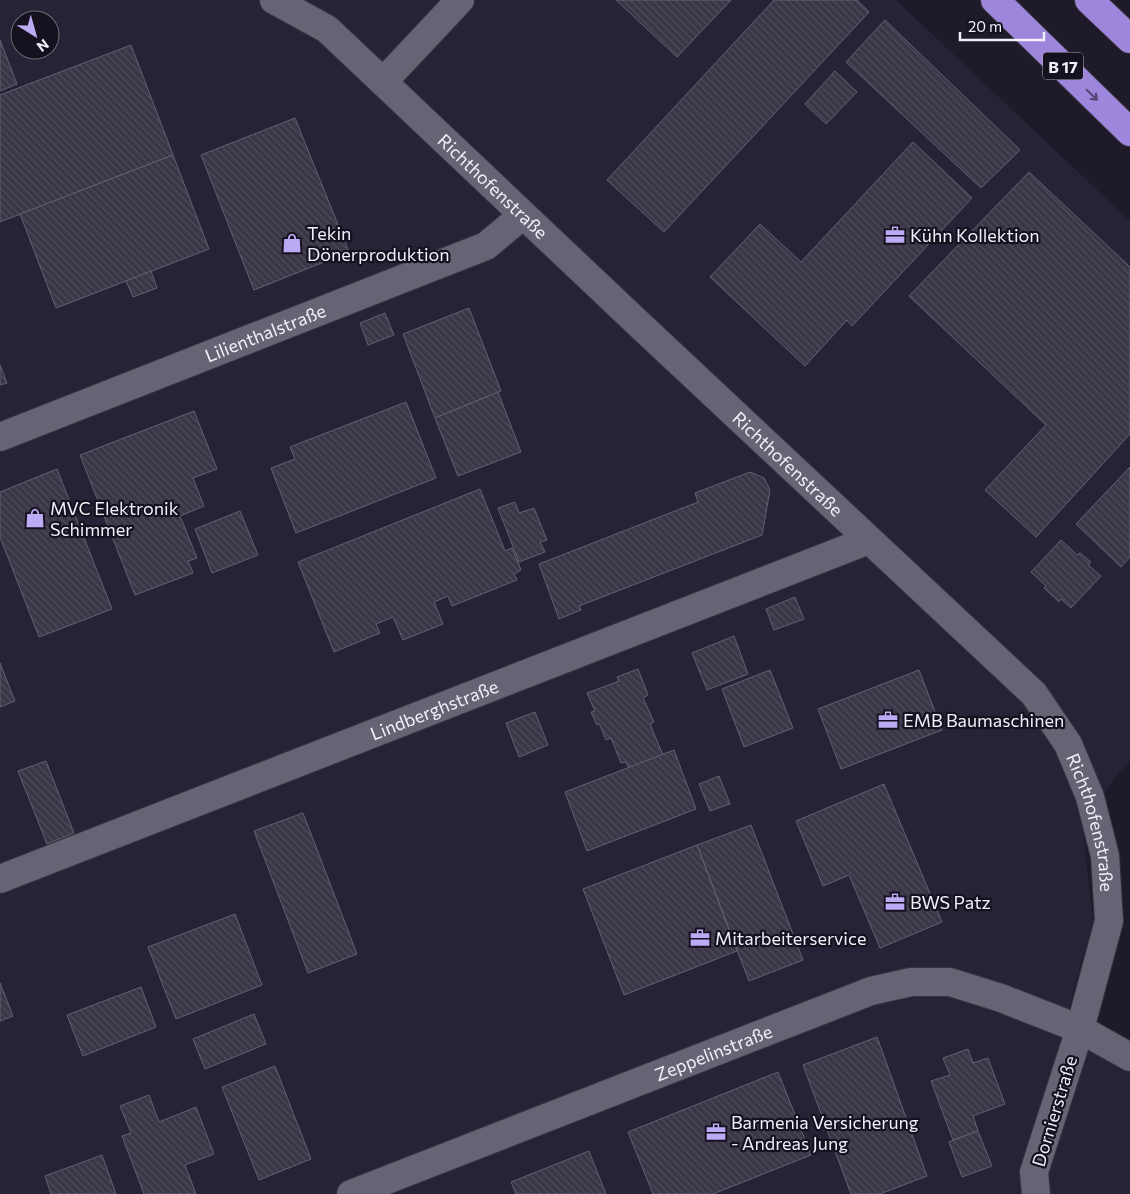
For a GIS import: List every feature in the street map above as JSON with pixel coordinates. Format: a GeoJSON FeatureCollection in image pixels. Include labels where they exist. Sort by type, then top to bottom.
{"type":"FeatureCollection","features":[{"type":"Feature","properties":{"kind":"highway","name":"B 17"},"geometry":{"type":"LineString","coordinates":[[995,0],[1130,132]]}},
{"type":"Feature","properties":{"kind":"highway"},"geometry":{"type":"LineString","coordinates":[[1090,0],[1130,39]]}},
{"type":"Feature","properties":{"kind":"street","name":"Richthofenstraße"},"geometry":{"type":"LineString","coordinates":[[274,0],[327,29],[868,540],[1034,694],[1068,744],[1090,797],[1105,856],[1109,921],[1080,1029]]}},
{"type":"Feature","properties":{"kind":"street"},"geometry":{"type":"LineString","coordinates":[[384,82],[460,0]]}},
{"type":"Feature","properties":{"kind":"street","name":"Lilienthalstraße"},"geometry":{"type":"LineString","coordinates":[[0,437],[486,246],[523,215]]}},
{"type":"Feature","properties":{"kind":"street","name":"Lindberghstraße"},"geometry":{"type":"LineString","coordinates":[[0,879],[868,540]]}},
{"type":"Feature","properties":{"kind":"street","name":"Zeppelinstraße"},"geometry":{"type":"LineString","coordinates":[[351,1194],[871,990],[911,982],[950,982],[1001,998],[1080,1029],[1130,1057]]}},
{"type":"Feature","properties":{"kind":"street","name":"Dornierstraße"},"geometry":{"type":"LineString","coordinates":[[1036,1194],[1034,1172],[1080,1029]]}},
{"type":"Feature","properties":{"kind":"shaded area"},"geometry":{"type":"Polygon","coordinates":[[[0,0],[896,0],[1130,221],[1130,761],[1082,821],[1093,921],[1062,1033],[1130,1071],[1130,1194],[0,1194],[0,0]]]}},
{"type":"Feature","properties":{"kind":"building"},"geometry":{"type":"Polygon","coordinates":[[[616,0],[731,0],[677,57],[616,0]]]}},
{"type":"Feature","properties":{"kind":"building"},"geometry":{"type":"Polygon","coordinates":[[[774,0],[857,0],[869,12],[664,232],[607,180],[774,0]]]}},
{"type":"Feature","properties":{"kind":"building"},"geometry":{"type":"Polygon","coordinates":[[[885,20],[1020,150],[981,188],[846,62],[885,20]]]}},
{"type":"Feature","properties":{"kind":"building"},"geometry":{"type":"Polygon","coordinates":[[[0,40],[17,84],[0,91],[0,40]]]}},
{"type":"Feature","properties":{"kind":"building"},"geometry":{"type":"Polygon","coordinates":[[[131,45],[173,155],[0,222],[0,95],[131,45]]]}},
{"type":"Feature","properties":{"kind":"building"},"geometry":{"type":"Polygon","coordinates":[[[835,71],[857,92],[826,124],[805,104],[835,71]]]}},
{"type":"Feature","properties":{"kind":"building"},"geometry":{"type":"Polygon","coordinates":[[[295,118],[349,252],[254,290],[201,155],[295,118]]]}},
{"type":"Feature","properties":{"kind":"building"},"geometry":{"type":"Polygon","coordinates":[[[913,142],[972,198],[852,326],[847,320],[805,366],[710,277],[760,224],[801,262],[913,142]]]}},
{"type":"Feature","properties":{"kind":"building"},"geometry":{"type":"Polygon","coordinates":[[[173,155],[209,249],[56,308],[20,214],[173,155]]]}},
{"type":"Feature","properties":{"kind":"building"},"geometry":{"type":"Polygon","coordinates":[[[1029,172],[1130,267],[1130,434],[1036,537],[985,490],[1046,425],[909,296],[1029,172]]]}},
{"type":"Feature","properties":{"kind":"building"},"geometry":{"type":"Polygon","coordinates":[[[151,271],[157,288],[133,297],[126,281],[151,271]]]}},
{"type":"Feature","properties":{"kind":"building"},"geometry":{"type":"Polygon","coordinates":[[[469,308],[501,391],[435,418],[403,334],[469,308]]]}},
{"type":"Feature","properties":{"kind":"building"},"geometry":{"type":"Polygon","coordinates":[[[385,313],[394,335],[368,345],[360,323],[385,313]]]}},
{"type":"Feature","properties":{"kind":"building"},"geometry":{"type":"Polygon","coordinates":[[[0,365],[7,383],[0,385],[0,365]]]}},
{"type":"Feature","properties":{"kind":"building"},"geometry":{"type":"Polygon","coordinates":[[[498,392],[521,452],[458,476],[435,418],[498,392]]]}},
{"type":"Feature","properties":{"kind":"building"},"geometry":{"type":"Polygon","coordinates":[[[406,402],[436,478],[296,533],[271,468],[295,459],[290,447],[406,402]]]}},
{"type":"Feature","properties":{"kind":"building"},"geometry":{"type":"Polygon","coordinates":[[[194,411],[217,469],[193,478],[204,506],[180,516],[197,558],[188,561],[193,573],[135,595],[80,455],[194,411]]]}},
{"type":"Feature","properties":{"kind":"building"},"geometry":{"type":"Polygon","coordinates":[[[1130,467],[1130,557],[1121,567],[1076,524],[1130,467]]]}},
{"type":"Feature","properties":{"kind":"building"},"geometry":{"type":"Polygon","coordinates":[[[57,469],[112,609],[39,637],[0,537],[0,492],[57,469]]]}},
{"type":"Feature","properties":{"kind":"building"},"geometry":{"type":"Polygon","coordinates":[[[750,472],[764,478],[770,490],[762,535],[579,606],[581,610],[559,619],[539,564],[698,502],[695,493],[750,472]]]}},
{"type":"Feature","properties":{"kind":"building"},"geometry":{"type":"Polygon","coordinates":[[[480,489],[505,551],[512,548],[521,570],[514,574],[517,580],[452,606],[448,596],[434,602],[443,624],[403,640],[393,617],[376,624],[380,633],[334,652],[298,562],[480,489]]]}},
{"type":"Feature","properties":{"kind":"building"},"geometry":{"type":"Polygon","coordinates":[[[515,502],[519,513],[534,508],[547,540],[540,542],[545,552],[519,562],[498,508],[515,502]]]}},
{"type":"Feature","properties":{"kind":"building"},"geometry":{"type":"Polygon","coordinates":[[[240,511],[258,555],[212,573],[195,529],[240,511]]]}},
{"type":"Feature","properties":{"kind":"building"},"geometry":{"type":"Polygon","coordinates":[[[1061,540],[1077,555],[1080,553],[1091,562],[1088,565],[1101,576],[1071,608],[1061,599],[1059,602],[1031,572],[1061,540]]]}},
{"type":"Feature","properties":{"kind":"building"},"geometry":{"type":"Polygon","coordinates":[[[795,597],[804,619],[774,630],[766,609],[795,597]]]}},
{"type":"Feature","properties":{"kind":"building"},"geometry":{"type":"Polygon","coordinates":[[[734,636],[748,674],[707,690],[692,653],[734,636]]]}},
{"type":"Feature","properties":{"kind":"building"},"geometry":{"type":"Polygon","coordinates":[[[0,663],[15,701],[0,707],[0,663]]]}},
{"type":"Feature","properties":{"kind":"building"},"geometry":{"type":"Polygon","coordinates":[[[638,669],[648,695],[643,698],[654,722],[650,724],[663,755],[629,768],[626,762],[621,763],[611,738],[606,740],[599,723],[597,725],[591,712],[595,711],[587,693],[619,681],[617,677],[638,669]]]}},
{"type":"Feature","properties":{"kind":"building"},"geometry":{"type":"Polygon","coordinates":[[[770,670],[793,728],[744,747],[722,689],[770,670]]]}},
{"type":"Feature","properties":{"kind":"building"},"geometry":{"type":"Polygon","coordinates":[[[919,670],[942,730],[841,769],[818,709],[919,670]]]}},
{"type":"Feature","properties":{"kind":"building"},"geometry":{"type":"Polygon","coordinates":[[[535,712],[548,745],[519,757],[506,723],[535,712]]]}},
{"type":"Feature","properties":{"kind":"building"},"geometry":{"type":"Polygon","coordinates":[[[674,750],[696,809],[587,851],[565,792],[674,750]]]}},
{"type":"Feature","properties":{"kind":"building"},"geometry":{"type":"Polygon","coordinates":[[[46,761],[74,833],[47,844],[18,771],[46,761]]]}},
{"type":"Feature","properties":{"kind":"building"},"geometry":{"type":"Polygon","coordinates":[[[719,776],[730,804],[710,811],[699,784],[719,776]]]}},
{"type":"Feature","properties":{"kind":"building"},"geometry":{"type":"Polygon","coordinates":[[[884,784],[942,922],[880,948],[849,875],[823,886],[796,821],[884,784]]]}},
{"type":"Feature","properties":{"kind":"building"},"geometry":{"type":"Polygon","coordinates":[[[303,813],[357,954],[308,973],[254,831],[303,813]]]}},
{"type":"Feature","properties":{"kind":"building"},"geometry":{"type":"Polygon","coordinates":[[[751,825],[803,960],[749,981],[697,845],[751,825]]]}},
{"type":"Feature","properties":{"kind":"building"},"geometry":{"type":"Polygon","coordinates":[[[697,845],[737,951],[624,995],[583,889],[697,845]]]}},
{"type":"Feature","properties":{"kind":"building"},"geometry":{"type":"Polygon","coordinates":[[[235,914],[262,985],[176,1019],[148,947],[235,914]]]}},
{"type":"Feature","properties":{"kind":"building"},"geometry":{"type":"Polygon","coordinates":[[[0,983],[13,1016],[0,1021],[0,983]]]}},
{"type":"Feature","properties":{"kind":"building"},"geometry":{"type":"Polygon","coordinates":[[[141,987],[156,1027],[83,1056],[67,1015],[141,987]]]}},
{"type":"Feature","properties":{"kind":"building"},"geometry":{"type":"Polygon","coordinates":[[[254,1014],[266,1044],[205,1069],[193,1039],[254,1014]]]}},
{"type":"Feature","properties":{"kind":"building"},"geometry":{"type":"Polygon","coordinates":[[[877,1037],[927,1176],[880,1194],[851,1194],[803,1065],[877,1037]]]}},
{"type":"Feature","properties":{"kind":"building"},"geometry":{"type":"Polygon","coordinates":[[[968,1049],[973,1063],[988,1058],[1005,1104],[973,1116],[978,1131],[953,1140],[931,1081],[950,1075],[943,1058],[968,1049]]]}},
{"type":"Feature","properties":{"kind":"building"},"geometry":{"type":"Polygon","coordinates":[[[275,1066],[311,1159],[259,1180],[222,1087],[275,1066]]]}},
{"type":"Feature","properties":{"kind":"building"},"geometry":{"type":"Polygon","coordinates":[[[778,1072],[811,1155],[713,1194],[653,1194],[628,1132],[778,1072]]]}},
{"type":"Feature","properties":{"kind":"building"},"geometry":{"type":"Polygon","coordinates":[[[149,1095],[159,1122],[196,1107],[214,1154],[185,1165],[196,1194],[144,1194],[122,1136],[131,1133],[120,1106],[149,1095]]]}},
{"type":"Feature","properties":{"kind":"building"},"geometry":{"type":"Polygon","coordinates":[[[978,1131],[992,1166],[962,1177],[949,1142],[978,1131]]]}},
{"type":"Feature","properties":{"kind":"building"},"geometry":{"type":"Polygon","coordinates":[[[589,1151],[606,1194],[516,1194],[511,1182],[589,1151]]]}},
{"type":"Feature","properties":{"kind":"building"},"geometry":{"type":"Polygon","coordinates":[[[102,1155],[116,1194],[51,1194],[45,1176],[102,1155]]]}},
{"type":"Feature","properties":{"kind":"place","name":"Kühn Kollektion"},"geometry":{"type":"Point","coordinates":[895,235]}},
{"type":"Feature","properties":{"kind":"place","name":"Tekin Dönerproduktion"},"geometry":{"type":"Point","coordinates":[292,243]}},
{"type":"Feature","properties":{"kind":"place","name":"MVC Elektronik Schimmer"},"geometry":{"type":"Point","coordinates":[35,518]}},
{"type":"Feature","properties":{"kind":"place","name":"EMB Baumaschinen"},"geometry":{"type":"Point","coordinates":[888,720]}},
{"type":"Feature","properties":{"kind":"place","name":"BWS Patz"},"geometry":{"type":"Point","coordinates":[895,902]}},
{"type":"Feature","properties":{"kind":"place","name":"Mitarbeiterservice"},"geometry":{"type":"Point","coordinates":[700,938]}},
{"type":"Feature","properties":{"kind":"place","name":"Barmenia Versicherung - Andreas Jung"},"geometry":{"type":"Point","coordinates":[716,1132]}}]}
